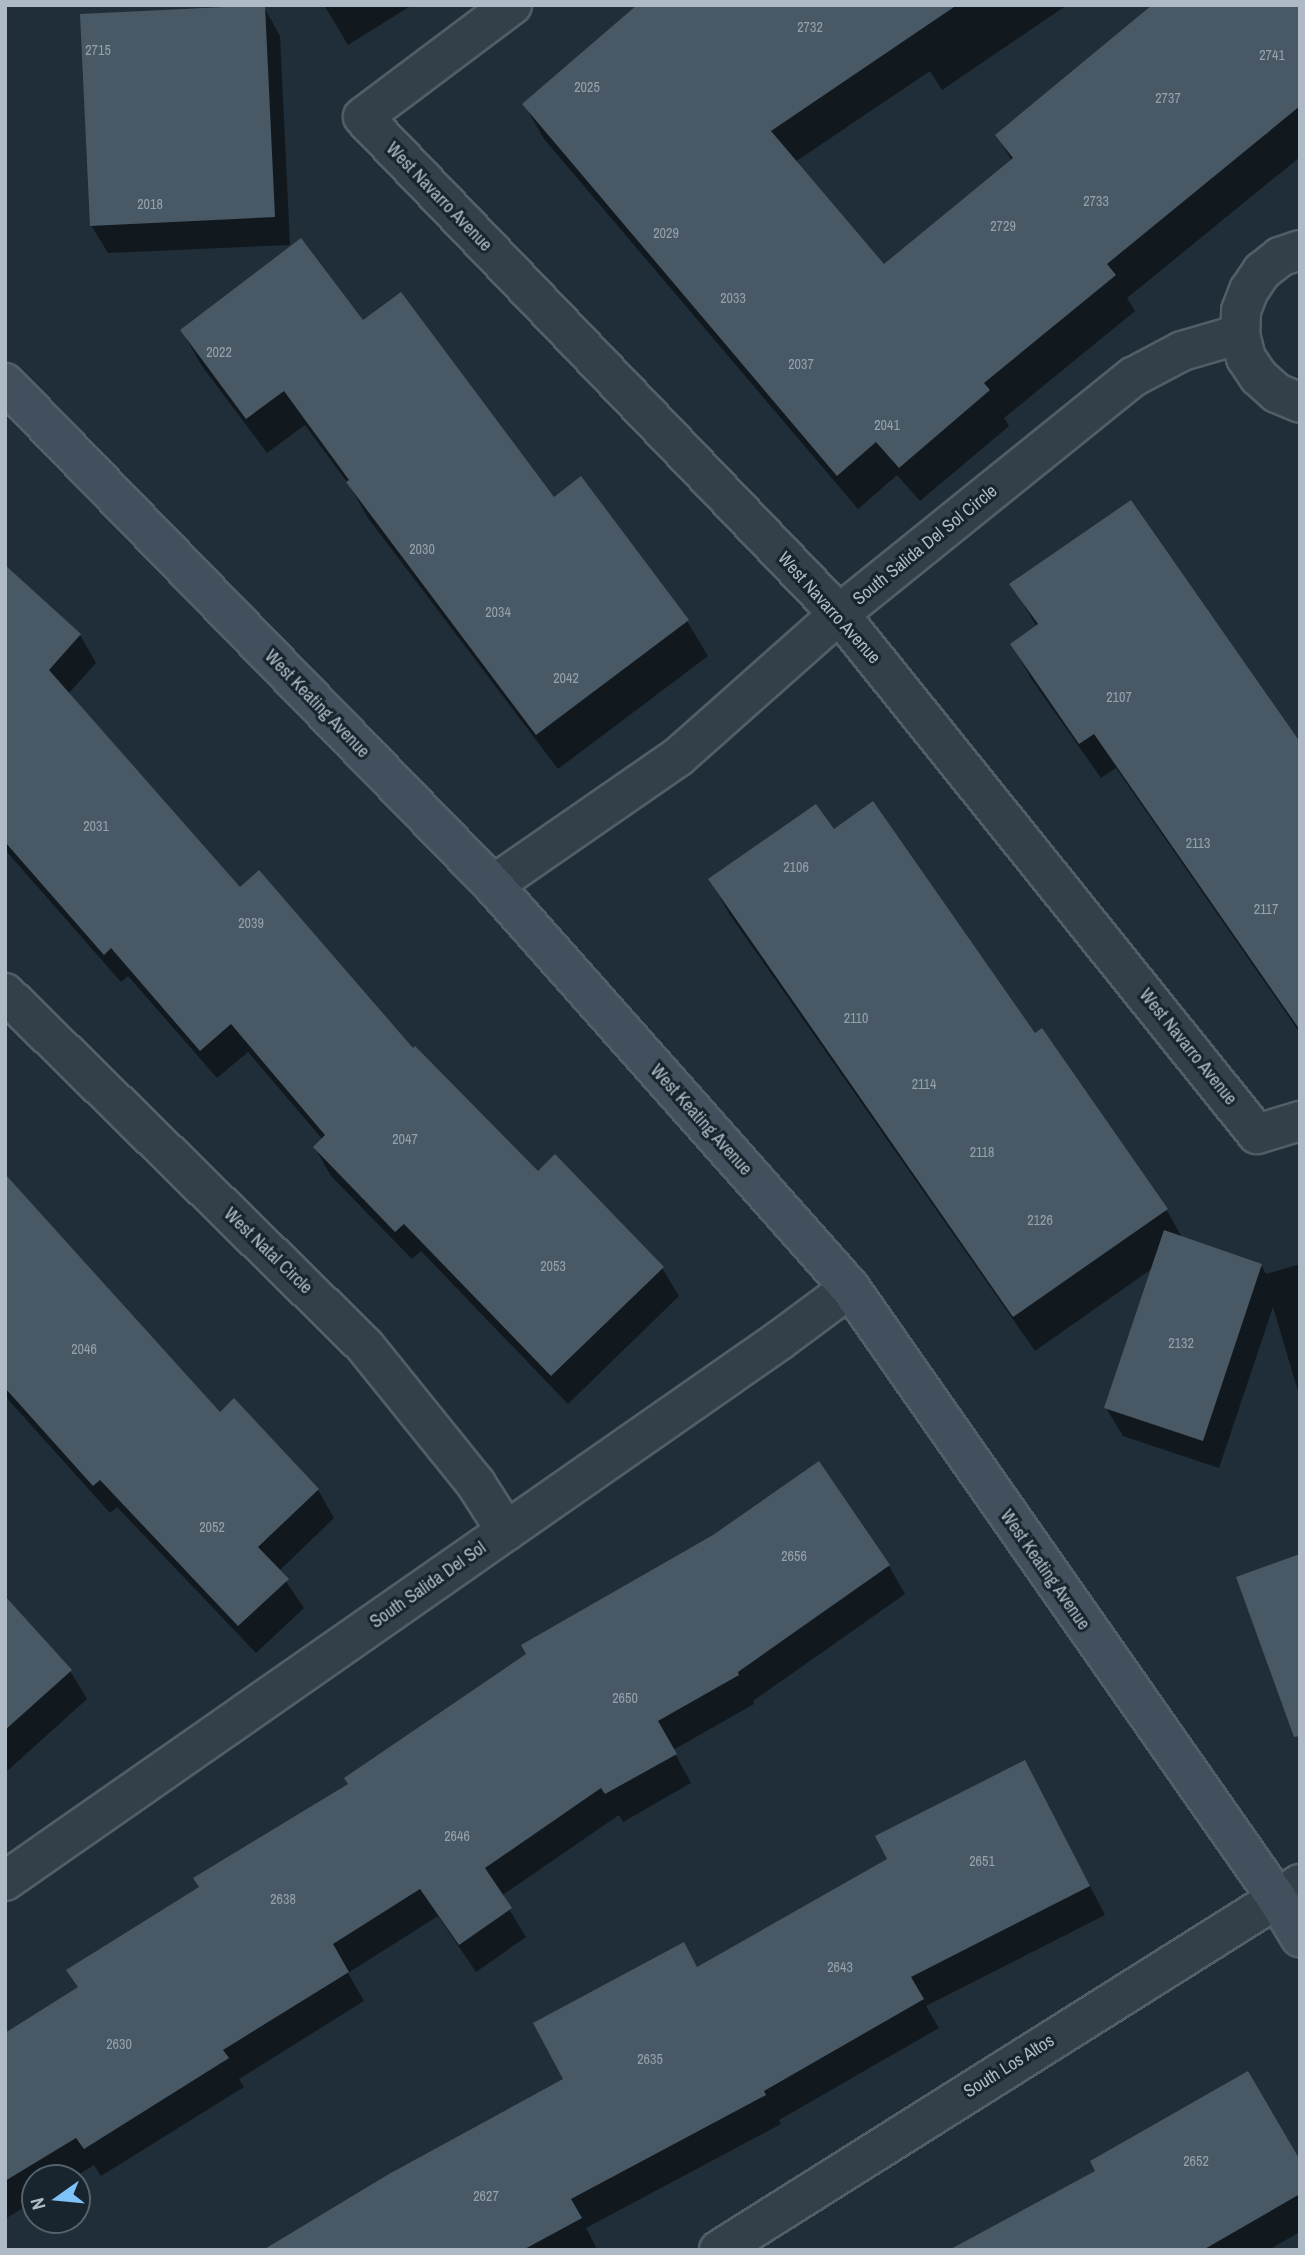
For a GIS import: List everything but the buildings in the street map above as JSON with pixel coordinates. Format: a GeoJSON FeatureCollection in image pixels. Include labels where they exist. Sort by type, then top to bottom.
{"type":"FeatureCollection","features":[{"type":"Feature","properties":{"kind":"street","name":"West Navarro Avenue"},"geometry":{"type":"LineString","coordinates":[[512,5],[363,117],[839,614],[1257,1133],[1300,1121]]}},
{"type":"Feature","properties":{"kind":"street"},"geometry":{"type":"LineString","coordinates":[[1300,250],[1280,257],[1262,271],[1249,290],[1241,311],[1240,334],[1246,358],[1259,377],[1277,394],[1300,402]]}},
{"type":"Feature","properties":{"kind":"street","name":"South Salida Del Sol Circle"},"geometry":{"type":"LineString","coordinates":[[493,885],[678,757],[839,614],[1133,377],[1182,351],[1240,334]]}},
{"type":"Feature","properties":{"kind":"street","name":"West Keating Avenue"},"geometry":{"type":"LineString","coordinates":[[5,383],[493,885],[850,1288],[884,1341],[1288,1891],[1300,1937]]}},
{"type":"Feature","properties":{"kind":"street","name":"West Natal Circle"},"geometry":{"type":"LineString","coordinates":[[5,993],[363,1345],[476,1483],[506,1531]]}},
{"type":"Feature","properties":{"kind":"street","name":"South Salida Del Sol"},"geometry":{"type":"LineString","coordinates":[[5,1881],[850,1288]]}},
{"type":"Feature","properties":{"kind":"street","name":"South Los Altos"},"geometry":{"type":"LineString","coordinates":[[719,2250],[1288,1891]]}}]}
